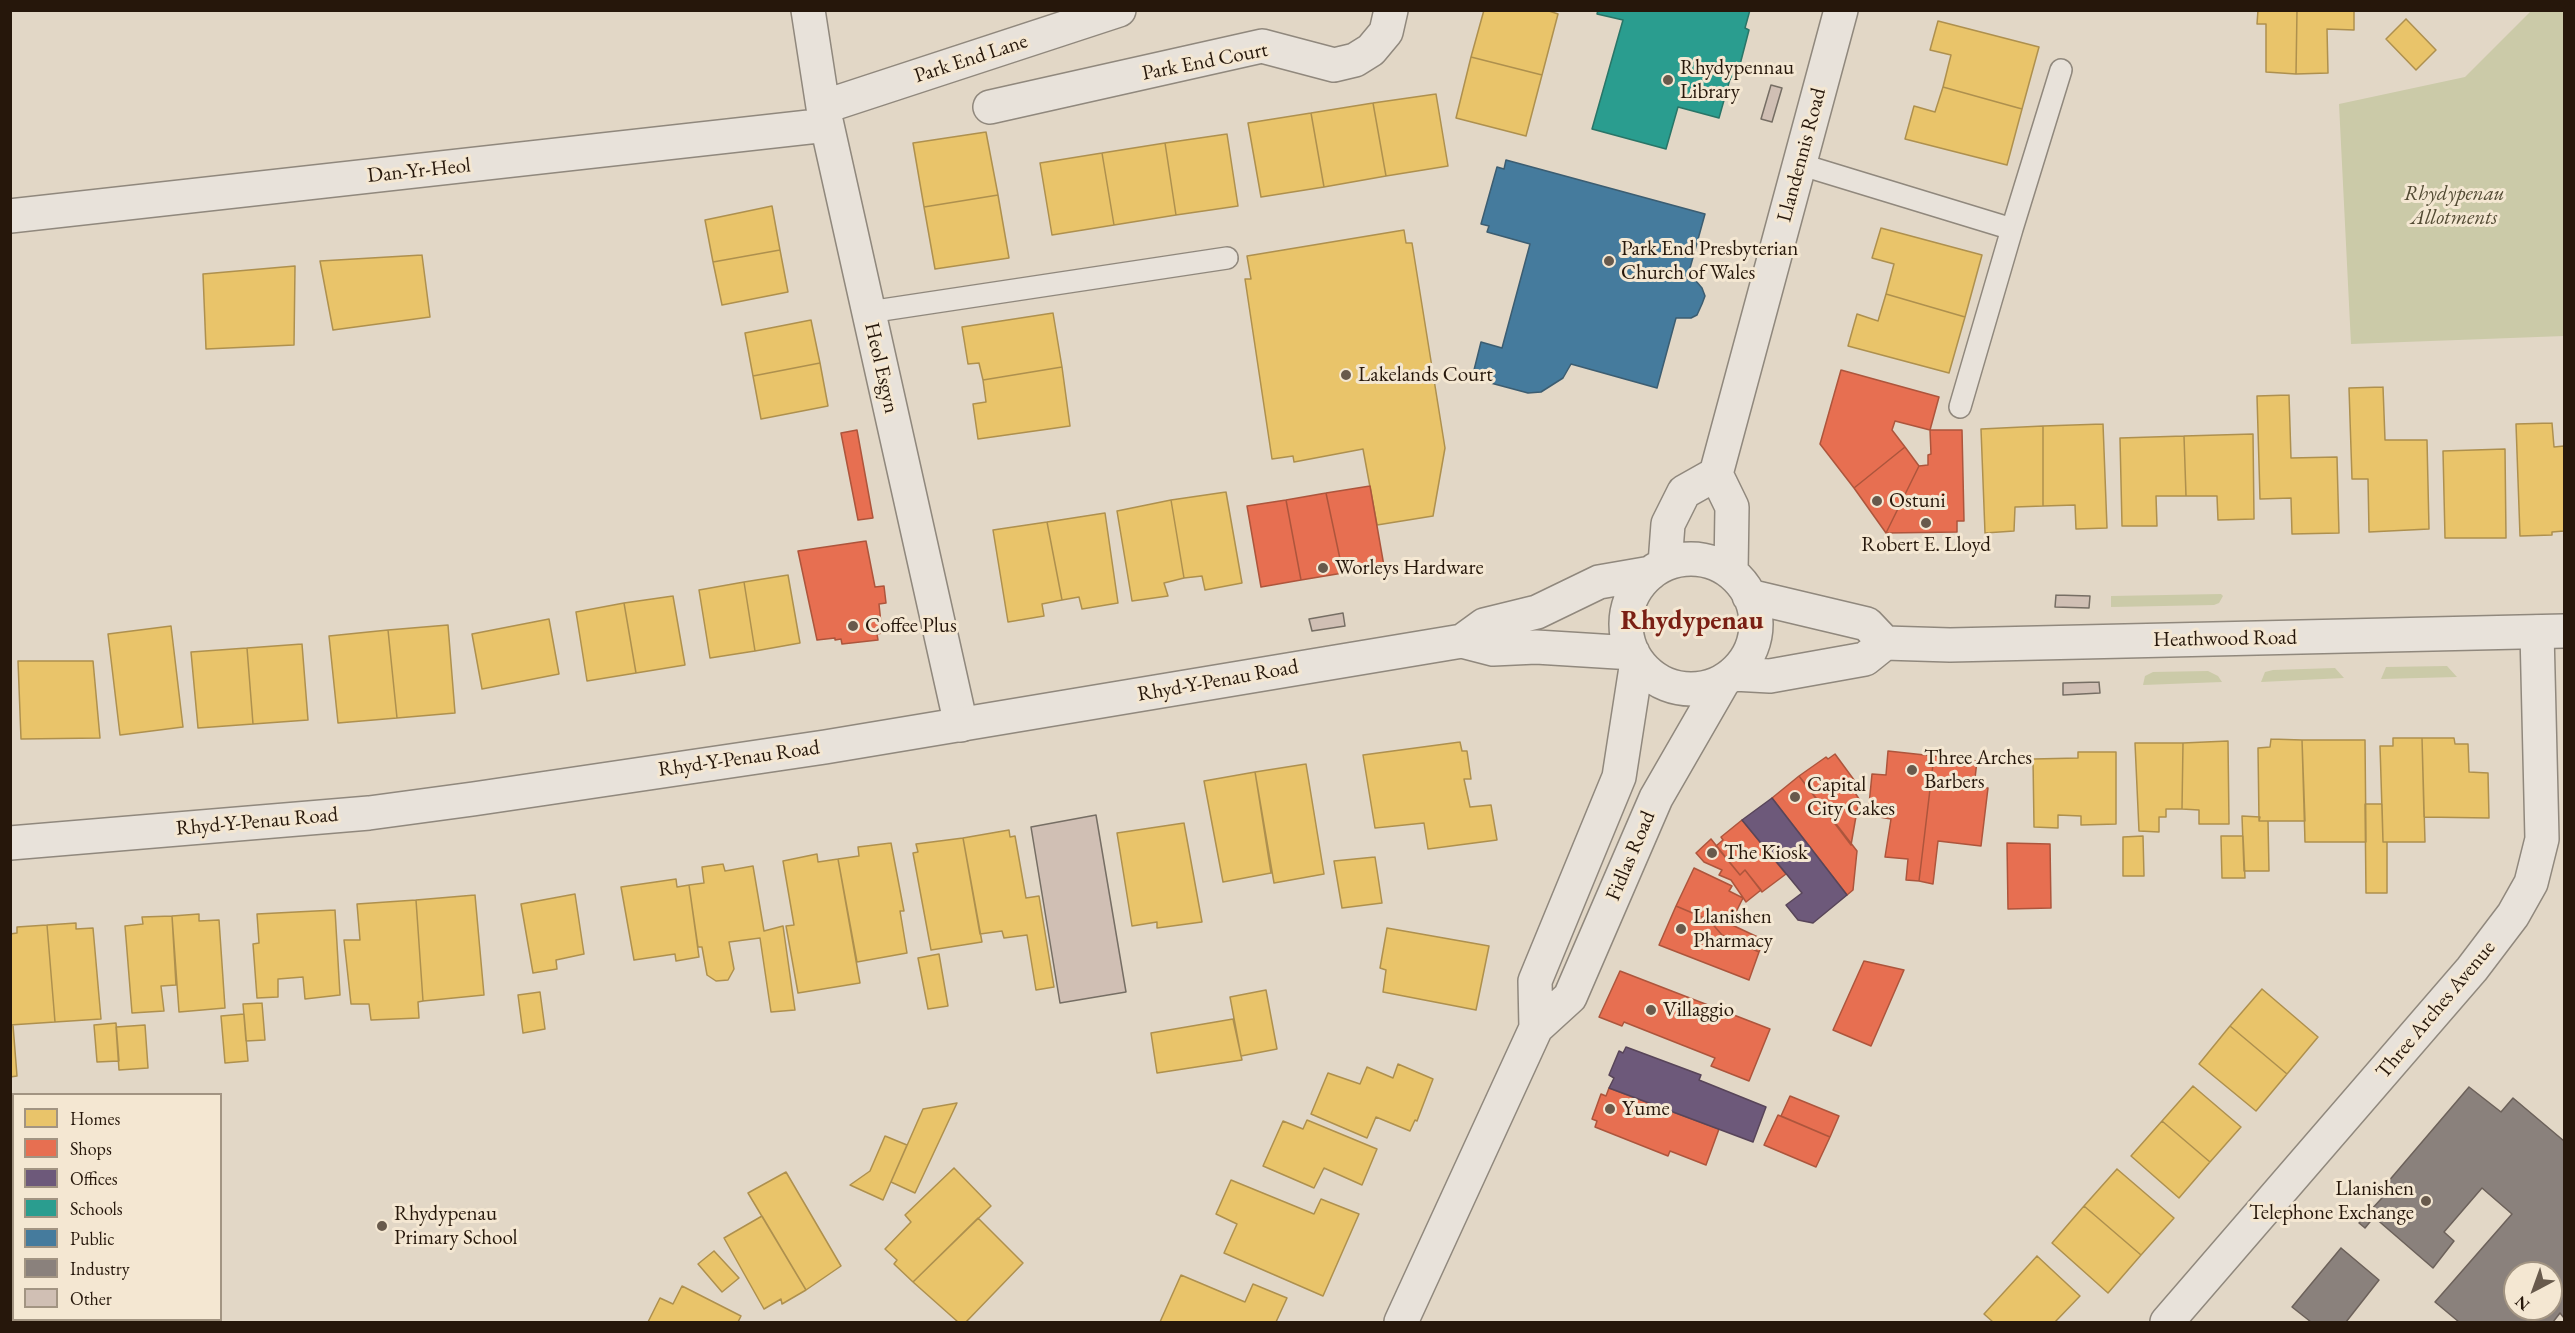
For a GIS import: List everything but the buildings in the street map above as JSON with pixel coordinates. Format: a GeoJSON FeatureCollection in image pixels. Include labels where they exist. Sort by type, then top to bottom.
{"type":"FeatureCollection","features":[{"type":"Feature","properties":{"kind":"street","name":"Heol Esgyn"},"geometry":{"type":"LineString","coordinates":[[808,10],[825,116],[961,724]]}},
{"type":"Feature","properties":{"kind":"street","name":"Park End Lane"},"geometry":{"type":"LineString","coordinates":[[825,116],[1119,10]]}},
{"type":"Feature","properties":{"kind":"street","name":"Park End Court"},"geometry":{"type":"LineString","coordinates":[[990,107],[1262,46],[1278,48],[1317,62],[1334,65],[1371,50],[1386,32],[1391,10]]}},
{"type":"Feature","properties":{"kind":"street","name":"Llandennis Road"},"geometry":{"type":"LineString","coordinates":[[1716,474],[1841,10]]}},
{"type":"Feature","properties":{"kind":"street","name":"Dan-Yr-Heol"},"geometry":{"type":"LineString","coordinates":[[10,216],[825,116]]}},
{"type":"Feature","properties":{"kind":"street"},"geometry":{"type":"LineString","coordinates":[[1658,568],[1668,524],[1684,492],[1716,474],[1732,507],[1740,584],[1756,621],[1755,634],[1745,660],[1729,677],[1708,687],[1677,688],[1650,675],[1635,657],[1626,625],[1628,606],[1636,590],[1658,568],[1689,560],[1706,561],[1740,584],[1867,624],[1885,643],[1865,659],[1770,675],[1729,677]]}},
{"type":"Feature","properties":{"kind":"street","name":"Rhyd-Y-Penau Road"},"geometry":{"type":"LineString","coordinates":[[1462,641],[1484,625],[1537,612],[1599,582],[1658,568]]}},
{"type":"Feature","properties":{"kind":"street","name":"Heathwood Road"},"geometry":{"type":"LineString","coordinates":[[1885,643],[1961,645],[2551,632]]}},
{"type":"Feature","properties":{"kind":"street","name":"Three Arches Avenue"},"geometry":{"type":"LineString","coordinates":[[2167,1323],[2472,969],[2513,915],[2531,883],[2542,839],[2551,632]]}},
{"type":"Feature","properties":{"kind":"street","name":"Rhyd-Y-Penau Road"},"geometry":{"type":"LineString","coordinates":[[10,843],[369,813],[961,724],[1462,641],[1493,650],[1536,647],[1635,657]]}},
{"type":"Feature","properties":{"kind":"street","name":"Fidlas Road"},"geometry":{"type":"LineString","coordinates":[[1536,1028],[1535,981],[1619,777],[1635,657]]}},
{"type":"Feature","properties":{"kind":"street","name":"Fidlas Road"},"geometry":{"type":"LineString","coordinates":[[1401,1323],[1536,1028],[1570,998],[1656,798],[1729,677]]}},
{"type":"Feature","properties":{"kind":"lane"},"geometry":{"type":"LineString","coordinates":[[1960,407],[2061,70]]}},
{"type":"Feature","properties":{"kind":"lane"},"geometry":{"type":"LineString","coordinates":[[1799,165],[2012,229]]}},
{"type":"Feature","properties":{"kind":"lane"},"geometry":{"type":"LineString","coordinates":[[869,312],[1227,258]]}},
{"type":"Feature","properties":{"kind":"green space","name":"Rhydypenau Allotments"},"geometry":{"type":"Polygon","coordinates":[[[2531,11],[2564,11],[2564,336],[2351,344],[2339,104],[2465,77],[2531,11]]]}},
{"type":"Feature","properties":{"kind":"green space"},"geometry":{"type":"Polygon","coordinates":[[[2221,594],[2223,596],[2219,603],[2214,605],[2111,607],[2111,596],[2221,594]]]}},
{"type":"Feature","properties":{"kind":"green space"},"geometry":{"type":"Polygon","coordinates":[[[2447,666],[2457,677],[2381,679],[2386,667],[2447,666]]]}},
{"type":"Feature","properties":{"kind":"green space"},"geometry":{"type":"Polygon","coordinates":[[[2335,668],[2344,678],[2261,682],[2265,672],[2273,670],[2335,668]]]}},
{"type":"Feature","properties":{"kind":"green space"},"geometry":{"type":"Polygon","coordinates":[[[2208,671],[2218,676],[2222,682],[2143,685],[2145,676],[2153,672],[2208,671]]]}},
{"type":"Feature","properties":{"kind":"place","name":"Rhydypennau Library"},"geometry":{"type":"Point","coordinates":[1668,80]}},
{"type":"Feature","properties":{"kind":"place","name":"Park End Presbyterian Church of Wales"},"geometry":{"type":"Point","coordinates":[1609,261]}},
{"type":"Feature","properties":{"kind":"place","name":"Lakelands Court"},"geometry":{"type":"Point","coordinates":[1346,375]}},
{"type":"Feature","properties":{"kind":"place","name":"Ostuni"},"geometry":{"type":"Point","coordinates":[1877,501]}},
{"type":"Feature","properties":{"kind":"place","name":"Robert E. Lloyd"},"geometry":{"type":"Point","coordinates":[1926,523]}},
{"type":"Feature","properties":{"kind":"place","name":"Worleys Hardware"},"geometry":{"type":"Point","coordinates":[1323,568]}},
{"type":"Feature","properties":{"kind":"place","name":"Coffee Plus"},"geometry":{"type":"Point","coordinates":[853,626]}},
{"type":"Feature","properties":{"kind":"place","name":"Three Arches Barbers"},"geometry":{"type":"Point","coordinates":[1912,770]}},
{"type":"Feature","properties":{"kind":"place","name":"Capital City Cakes"},"geometry":{"type":"Point","coordinates":[1795,797]}},
{"type":"Feature","properties":{"kind":"place","name":"The Kiosk"},"geometry":{"type":"Point","coordinates":[1712,853]}},
{"type":"Feature","properties":{"kind":"place","name":"Llanishen Pharmacy"},"geometry":{"type":"Point","coordinates":[1681,929]}},
{"type":"Feature","properties":{"kind":"place","name":"Villaggio"},"geometry":{"type":"Point","coordinates":[1651,1010]}},
{"type":"Feature","properties":{"kind":"place","name":"Yume"},"geometry":{"type":"Point","coordinates":[1610,1109]}},
{"type":"Feature","properties":{"kind":"place","name":"Llanishen Telephone Exchange"},"geometry":{"type":"Point","coordinates":[2426,1201]}},
{"type":"Feature","properties":{"kind":"place","name":"Rhydypenau Primary School"},"geometry":{"type":"Point","coordinates":[382,1226]}},
{"type":"Feature","properties":{"kind":"district","name":"Rhydypenau"},"geometry":{"type":"Point","coordinates":[1692,622]}}]}
